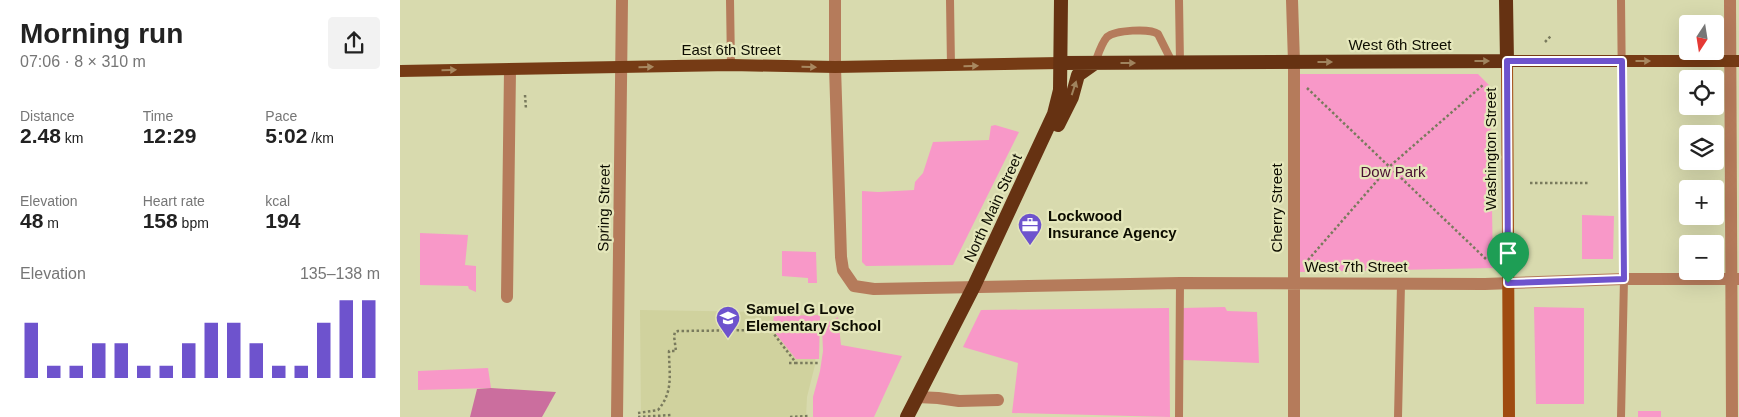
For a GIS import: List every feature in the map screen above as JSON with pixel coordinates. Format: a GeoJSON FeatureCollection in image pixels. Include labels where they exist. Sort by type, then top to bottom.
{"type":"FeatureCollection","features":[{"type":"Feature","properties":{"kind":"highway","name":"North Main Street"},"geometry":{"type":"LineString","coordinates":[[907,417],[974,286],[1054,114],[1062,63],[1062,0]]}},
{"type":"Feature","properties":{"kind":"highway","name":"Washington Street"},"geometry":{"type":"LineString","coordinates":[[1506,0],[1507,61]]}},
{"type":"Feature","properties":{"kind":"highway","name":"West 6th Street"},"geometry":{"type":"LineString","coordinates":[[1062,63],[1507,61]]}},
{"type":"Feature","properties":{"kind":"highway"},"geometry":{"type":"LineString","coordinates":[[1042,140],[1051,141],[1072,96],[1078,76],[1095,63]]}},
{"type":"Feature","properties":{"kind":"main road","name":"West 6th Street"},"geometry":{"type":"LineString","coordinates":[[1507,61],[1734,61]]}},
{"type":"Feature","properties":{"kind":"main road","name":"Washington Street"},"geometry":{"type":"LineString","coordinates":[[1507,61],[1509,417]]}},
{"type":"Feature","properties":{"kind":"main road","name":"East 6th Street"},"geometry":{"type":"LineString","coordinates":[[400,71],[731,66],[951,66],[1062,63]]}},
{"type":"Feature","properties":{"kind":"street","name":"Spring Street"},"geometry":{"type":"LineString","coordinates":[[617,417],[622,0]]}},
{"type":"Feature","properties":{"kind":"street"},"geometry":{"type":"LineString","coordinates":[[835,0],[835,67]]}},
{"type":"Feature","properties":{"kind":"street","name":"Cherry Street"},"geometry":{"type":"LineString","coordinates":[[1292,0],[1294,62],[1294,417]]}},
{"type":"Feature","properties":{"kind":"street"},"geometry":{"type":"LineString","coordinates":[[1730,0],[1734,61],[1735,279],[1732,417]]}},
{"type":"Feature","properties":{"kind":"street","name":"West 7th Street"},"geometry":{"type":"LineString","coordinates":[[835,67],[841,257],[844,270],[854,286],[874,289],[974,286],[1401,284],[1624,279],[1735,279]]}},
{"type":"Feature","properties":{"kind":"street"},"geometry":{"type":"LineString","coordinates":[[508,296],[510,70]]}},
{"type":"Feature","properties":{"kind":"street"},"geometry":{"type":"LineString","coordinates":[[917,397],[959,401],[998,400]]}},
{"type":"Feature","properties":{"kind":"lane"},"geometry":{"type":"LineString","coordinates":[[730,0],[731,66]]}},
{"type":"Feature","properties":{"kind":"lane"},"geometry":{"type":"LineString","coordinates":[[950,0],[951,66]]}},
{"type":"Feature","properties":{"kind":"lane"},"geometry":{"type":"LineString","coordinates":[[1176,62],[1180,0]]}},
{"type":"Feature","properties":{"kind":"lane"},"geometry":{"type":"LineString","coordinates":[[1621,0],[1624,279],[1621,417]]}},
{"type":"Feature","properties":{"kind":"lane"},"geometry":{"type":"LineString","coordinates":[[1095,63],[1107,37],[1115,33],[1141,31],[1154,31],[1158,34],[1176,62]]}},
{"type":"Feature","properties":{"kind":"lane"},"geometry":{"type":"LineString","coordinates":[[1180,284],[1180,417]]}},
{"type":"Feature","properties":{"kind":"lane"},"geometry":{"type":"LineString","coordinates":[[1398,417],[1401,284]]}},
{"type":"Feature","properties":{"kind":"path"},"geometry":{"type":"LineString","coordinates":[[1546,42],[1551,36]]}},
{"type":"Feature","properties":{"kind":"path"},"geometry":{"type":"LineString","coordinates":[[1307,261],[1390,166],[1483,85]]}},
{"type":"Feature","properties":{"kind":"path"},"geometry":{"type":"LineString","coordinates":[[1306,86],[1487,260]]}},
{"type":"Feature","properties":{"kind":"path"},"geometry":{"type":"LineString","coordinates":[[525,95],[526,109]]}},
{"type":"Feature","properties":{"kind":"path"},"geometry":{"type":"LineString","coordinates":[[1530,183],[1589,183]]}},
{"type":"Feature","properties":{"kind":"path"},"geometry":{"type":"LineString","coordinates":[[638,415],[658,410],[668,396],[670,385],[669,351],[676,351],[674,336],[676,332],[771,330],[796,363]]}},
{"type":"Feature","properties":{"kind":"path"},"geometry":{"type":"LineString","coordinates":[[789,363],[819,363]]}},
{"type":"Feature","properties":{"kind":"path"},"geometry":{"type":"LineString","coordinates":[[638,415],[671,416]]}},
{"type":"Feature","properties":{"kind":"path"},"geometry":{"type":"LineString","coordinates":[[790,417],[809,416]]}},
{"type":"Feature","properties":{"kind":"shaded area","name":"Samuel G Love Elementary School"},"geometry":{"type":"Polygon","coordinates":[[[640,310],[818,313],[815,365],[807,397],[806,417],[641,417],[640,310]]]}},
{"type":"Feature","properties":{"kind":"shaded area"},"geometry":{"type":"Polygon","coordinates":[[[491,388],[556,392],[542,417],[470,417],[477,389],[491,388]]]}},
{"type":"Feature","properties":{"kind":"green space","name":"Dow Park"},"geometry":{"type":"Polygon","coordinates":[[[1299,74],[1478,74],[1490,86],[1493,268],[1299,272],[1299,74]]]}},
{"type":"Feature","properties":{"kind":"green space"},"geometry":{"type":"Polygon","coordinates":[[[995,125],[1019,132],[953,265],[866,266],[862,262],[862,191],[914,190],[915,182],[923,173],[933,142],[989,140],[991,126],[995,125]]]}},
{"type":"Feature","properties":{"kind":"green space"},"geometry":{"type":"Polygon","coordinates":[[[1582,215],[1614,216],[1613,259],[1582,259],[1582,215]]]}},
{"type":"Feature","properties":{"kind":"green space"},"geometry":{"type":"Polygon","coordinates":[[[420,233],[468,235],[465,265],[476,266],[476,292],[469,289],[468,286],[420,285],[420,233]]]}},
{"type":"Feature","properties":{"kind":"green space"},"geometry":{"type":"Polygon","coordinates":[[[782,251],[816,252],[817,283],[808,283],[808,278],[782,276],[782,251]]]}},
{"type":"Feature","properties":{"kind":"green space"},"geometry":{"type":"Polygon","coordinates":[[[1225,307],[1227,311],[1257,312],[1259,363],[1183,360],[1183,308],[1225,307]]]}},
{"type":"Feature","properties":{"kind":"green space"},"geometry":{"type":"Polygon","coordinates":[[[1534,307],[1584,308],[1584,404],[1536,404],[1534,307]]]}},
{"type":"Feature","properties":{"kind":"green space"},"geometry":{"type":"Polygon","coordinates":[[[1169,308],[1170,417],[1012,413],[1018,363],[963,347],[981,310],[1169,308]]]}},
{"type":"Feature","properties":{"kind":"green space"},"geometry":{"type":"Polygon","coordinates":[[[820,315],[819,359],[796,359],[772,329],[774,316],[820,315]]]}},
{"type":"Feature","properties":{"kind":"green space"},"geometry":{"type":"Polygon","coordinates":[[[838,317],[841,345],[902,356],[874,417],[813,417],[813,397],[823,351],[822,326],[838,317]]]}},
{"type":"Feature","properties":{"kind":"green space"},"geometry":{"type":"Polygon","coordinates":[[[488,368],[491,388],[418,390],[418,371],[488,368]]]}},
{"type":"Feature","properties":{"kind":"green space"},"geometry":{"type":"Polygon","coordinates":[[[1638,411],[1661,411],[1661,417],[1638,417],[1638,411]]]}},
{"type":"Feature","properties":{"kind":"place","name":"Lockwood Insurance Agency"},"geometry":{"type":"Point","coordinates":[1030,246]}},
{"type":"Feature","properties":{"kind":"place","name":"Samuel G Love Elementary School"},"geometry":{"type":"Point","coordinates":[728,339]}},
{"type":"Feature","properties":{"kind":"route"},"geometry":{"type":"LineString","coordinates":[[1507,61],[1622,61],[1624,279],[1508,283],[1507,61]]}}]}
